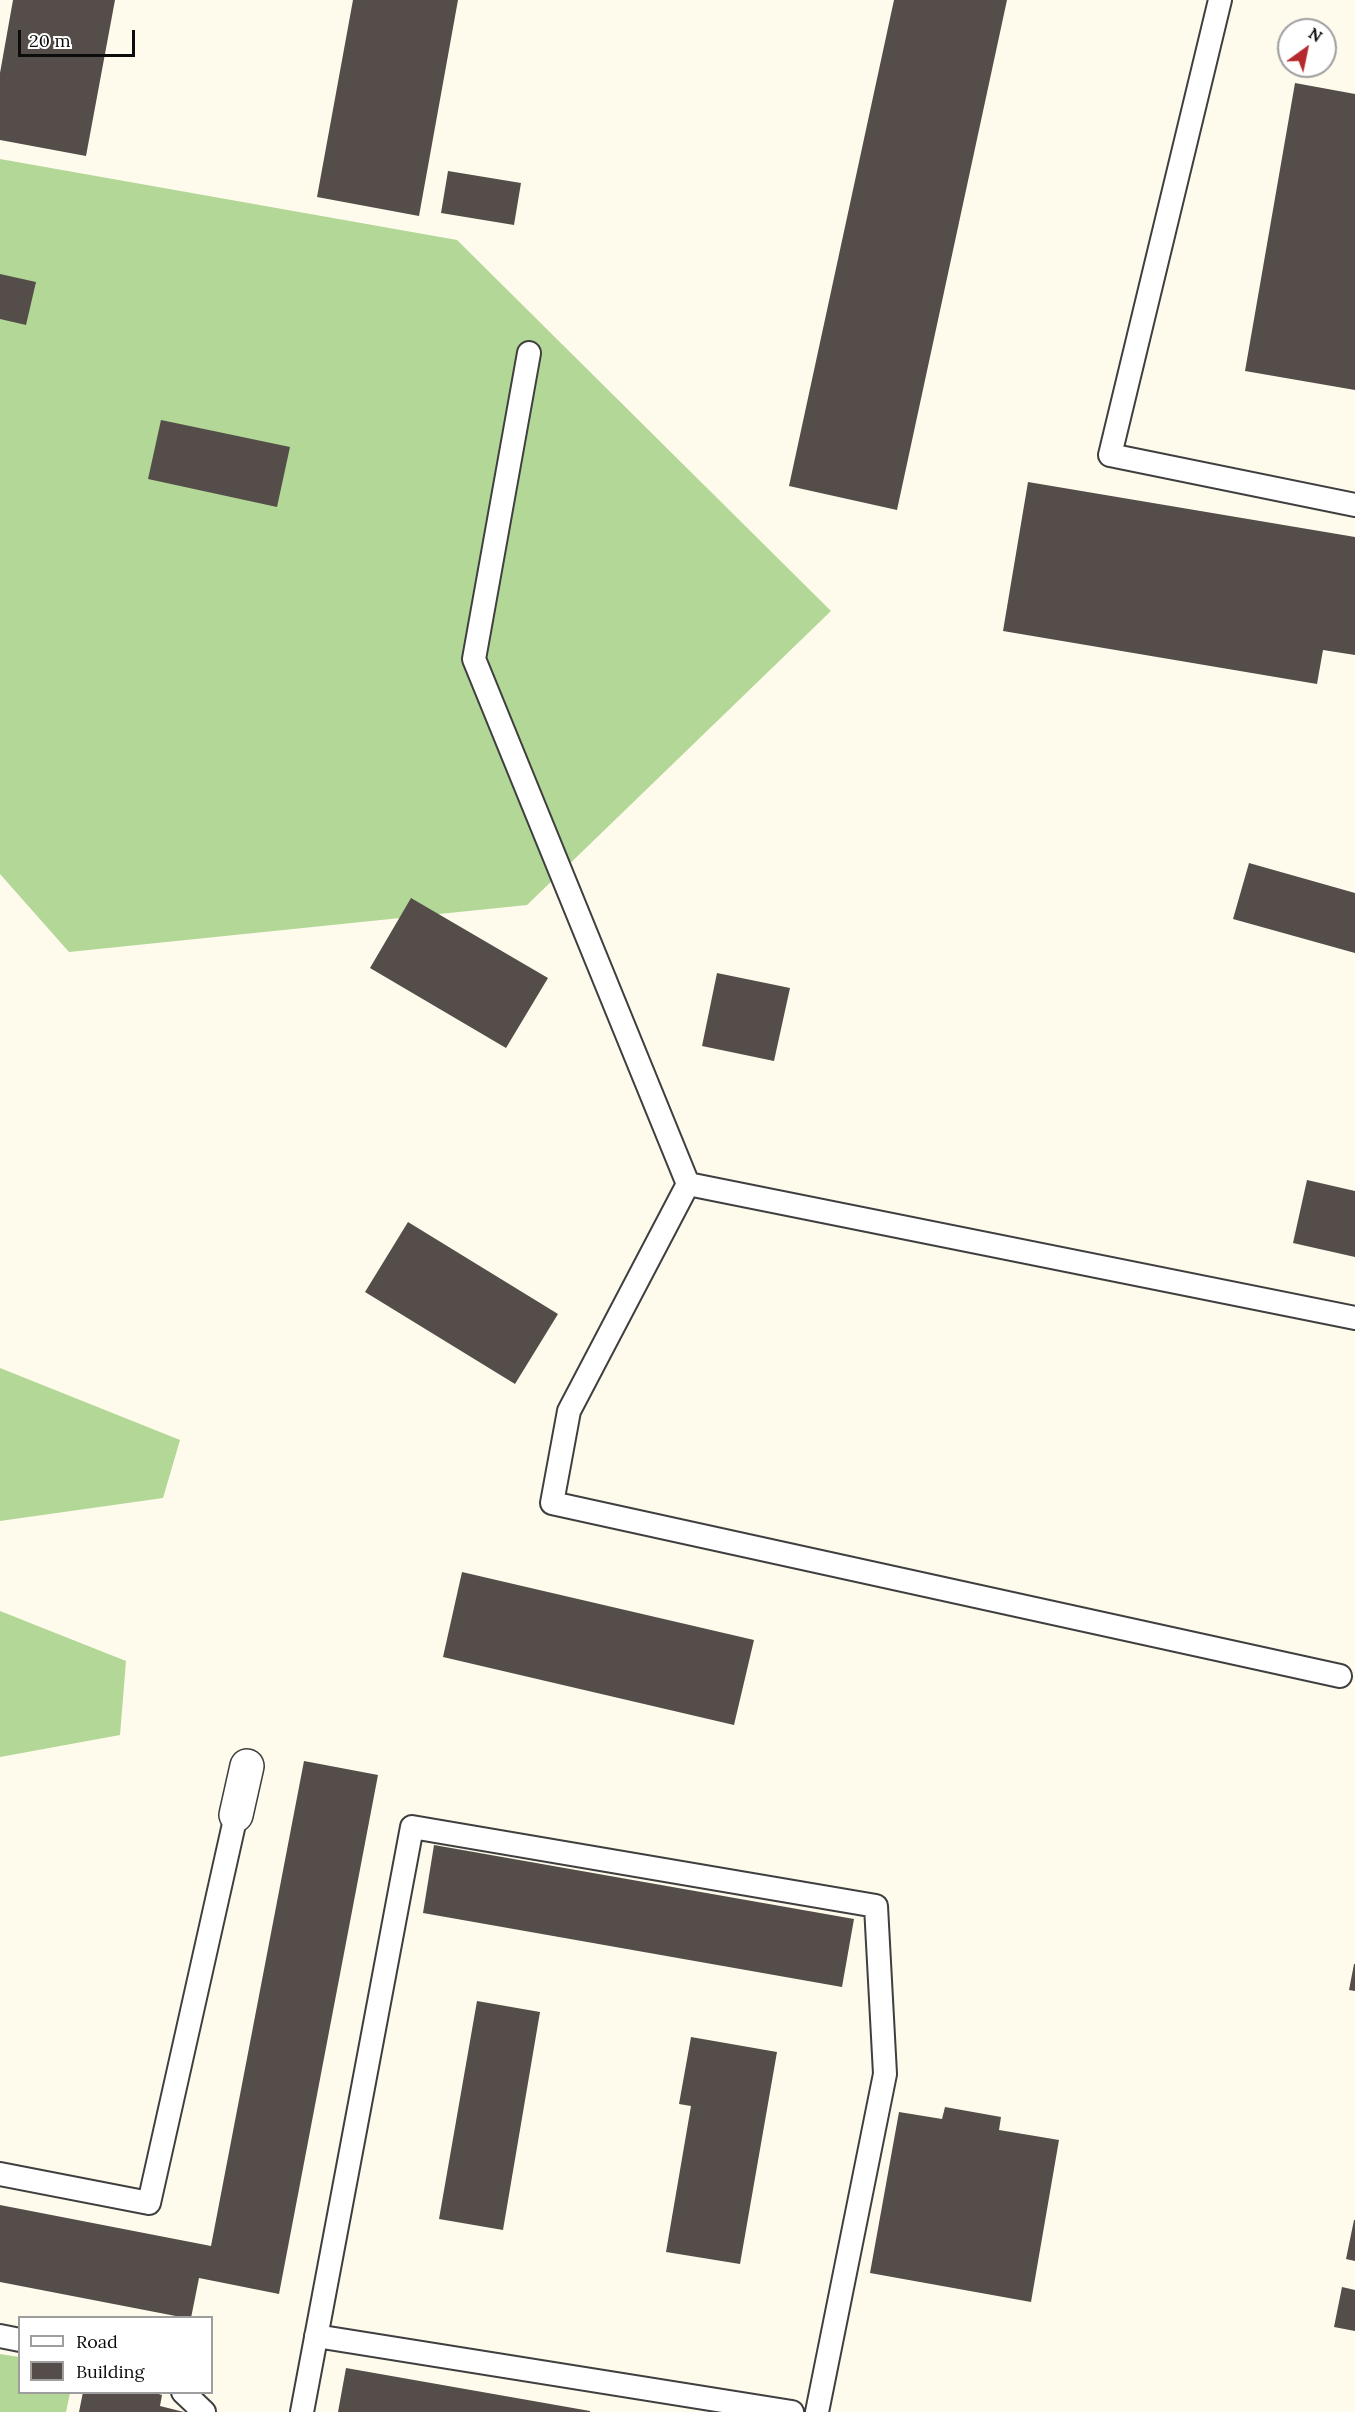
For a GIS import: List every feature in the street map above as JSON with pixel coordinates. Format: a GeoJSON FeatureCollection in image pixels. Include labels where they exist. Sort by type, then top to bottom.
{"type":"FeatureCollection","features":[{"type":"Feature","properties":{"kind":"street"},"geometry":{"type":"LineString","coordinates":[[236,1815],[246,1766]]}},
{"type":"Feature","properties":{"kind":"lane"},"geometry":{"type":"LineString","coordinates":[[1220,0],[1110,455],[1355,505]]}},
{"type":"Feature","properties":{"kind":"lane"},"geometry":{"type":"LineString","coordinates":[[529,353],[474,659],[687,1184],[569,1412],[552,1503],[1340,1676]]}},
{"type":"Feature","properties":{"kind":"lane"},"geometry":{"type":"LineString","coordinates":[[687,1184],[1355,1318]]}},
{"type":"Feature","properties":{"kind":"lane"},"geometry":{"type":"LineString","coordinates":[[0,2174],[149,2203],[236,1815]]}},
{"type":"Feature","properties":{"kind":"lane"},"geometry":{"type":"LineString","coordinates":[[302,2412],[412,1827],[876,1906],[885,2074],[817,2412]]}},
{"type":"Feature","properties":{"kind":"lane"},"geometry":{"type":"LineString","coordinates":[[0,2336],[18,2340]]}},
{"type":"Feature","properties":{"kind":"lane"},"geometry":{"type":"LineString","coordinates":[[316,2336],[792,2412]]}},
{"type":"Feature","properties":{"kind":"lane"},"geometry":{"type":"LineString","coordinates":[[185,2394],[204,2412]]}},
{"type":"Feature","properties":{"kind":"green space"},"geometry":{"type":"Polygon","coordinates":[[[0,159],[457,240],[831,611],[527,905],[69,952],[0,874],[0,159]]]}},
{"type":"Feature","properties":{"kind":"green space"},"geometry":{"type":"Polygon","coordinates":[[[0,1368],[180,1440],[163,1498],[0,1521],[0,1368]]]}},
{"type":"Feature","properties":{"kind":"green space"},"geometry":{"type":"Polygon","coordinates":[[[0,1611],[126,1661],[120,1735],[0,1757],[0,1611]]]}},
{"type":"Feature","properties":{"kind":"green space"},"geometry":{"type":"Polygon","coordinates":[[[0,2354],[18,2357],[18,2394],[70,2394],[66,2412],[0,2412],[0,2354]]]}},
{"type":"Feature","properties":{"kind":"building"},"geometry":{"type":"Polygon","coordinates":[[[13,0],[115,0],[86,156],[0,140],[0,73],[13,0]]]}},
{"type":"Feature","properties":{"kind":"building"},"geometry":{"type":"Polygon","coordinates":[[[353,0],[458,0],[419,216],[317,197],[353,0]]]}},
{"type":"Feature","properties":{"kind":"building"},"geometry":{"type":"Polygon","coordinates":[[[894,0],[1007,0],[897,510],[789,486],[894,0]]]}},
{"type":"Feature","properties":{"kind":"building"},"geometry":{"type":"Polygon","coordinates":[[[1295,83],[1355,94],[1355,390],[1245,371],[1295,83]]]}},
{"type":"Feature","properties":{"kind":"building"},"geometry":{"type":"Polygon","coordinates":[[[448,171],[521,183],[514,225],[441,213],[448,171]]]}},
{"type":"Feature","properties":{"kind":"building"},"geometry":{"type":"Polygon","coordinates":[[[0,274],[36,282],[26,325],[0,319],[0,274]]]}},
{"type":"Feature","properties":{"kind":"building"},"geometry":{"type":"Polygon","coordinates":[[[161,420],[290,447],[277,507],[148,479],[161,420]]]}},
{"type":"Feature","properties":{"kind":"building"},"geometry":{"type":"Polygon","coordinates":[[[1028,482],[1355,537],[1355,655],[1323,650],[1317,684],[1003,631],[1028,482]]]}},
{"type":"Feature","properties":{"kind":"building"},"geometry":{"type":"Polygon","coordinates":[[[1249,863],[1355,893],[1355,953],[1233,919],[1249,863]]]}},
{"type":"Feature","properties":{"kind":"building"},"geometry":{"type":"Polygon","coordinates":[[[411,898],[548,978],[506,1048],[370,968],[411,898]]]}},
{"type":"Feature","properties":{"kind":"building"},"geometry":{"type":"Polygon","coordinates":[[[717,973],[790,988],[774,1061],[702,1046],[717,973]]]}},
{"type":"Feature","properties":{"kind":"building"},"geometry":{"type":"Polygon","coordinates":[[[1307,1180],[1355,1191],[1355,1257],[1293,1243],[1307,1180]]]}},
{"type":"Feature","properties":{"kind":"building"},"geometry":{"type":"Polygon","coordinates":[[[408,1222],[558,1314],[515,1384],[365,1292],[408,1222]]]}},
{"type":"Feature","properties":{"kind":"building"},"geometry":{"type":"Polygon","coordinates":[[[462,1572],[754,1640],[734,1725],[443,1657],[462,1572]]]}},
{"type":"Feature","properties":{"kind":"building"},"geometry":{"type":"Polygon","coordinates":[[[304,1761],[378,1775],[279,2294],[199,2278],[191,2316],[176,2316],[0,2282],[0,2205],[211,2246],[304,1761]]]}},
{"type":"Feature","properties":{"kind":"building"},"geometry":{"type":"Polygon","coordinates":[[[434,1845],[854,1919],[842,1987],[423,1913],[434,1845]]]}},
{"type":"Feature","properties":{"kind":"building"},"geometry":{"type":"Polygon","coordinates":[[[1355,1964],[1355,1991],[1349,1990],[1355,1964]]]}},
{"type":"Feature","properties":{"kind":"building"},"geometry":{"type":"Polygon","coordinates":[[[477,2001],[540,2012],[503,2230],[439,2219],[477,2001]]]}},
{"type":"Feature","properties":{"kind":"building"},"geometry":{"type":"Polygon","coordinates":[[[691,2037],[777,2052],[740,2264],[666,2252],[691,2106],[679,2104],[691,2037]]]}},
{"type":"Feature","properties":{"kind":"building"},"geometry":{"type":"Polygon","coordinates":[[[945,2107],[1001,2117],[999,2130],[1059,2140],[1031,2302],[870,2273],[899,2112],[942,2119],[945,2107]]]}},
{"type":"Feature","properties":{"kind":"building"},"geometry":{"type":"Polygon","coordinates":[[[1355,2220],[1355,2261],[1346,2259],[1355,2220]]]}},
{"type":"Feature","properties":{"kind":"building"},"geometry":{"type":"Polygon","coordinates":[[[1342,2287],[1355,2290],[1355,2331],[1334,2327],[1342,2287]]]}},
{"type":"Feature","properties":{"kind":"building"},"geometry":{"type":"Polygon","coordinates":[[[346,2368],[590,2411],[590,2412],[338,2412],[346,2368]]]}},
{"type":"Feature","properties":{"kind":"building"},"geometry":{"type":"Polygon","coordinates":[[[83,2394],[159,2394],[162,2395],[160,2406],[184,2412],[79,2412],[83,2394]]]}}]}
